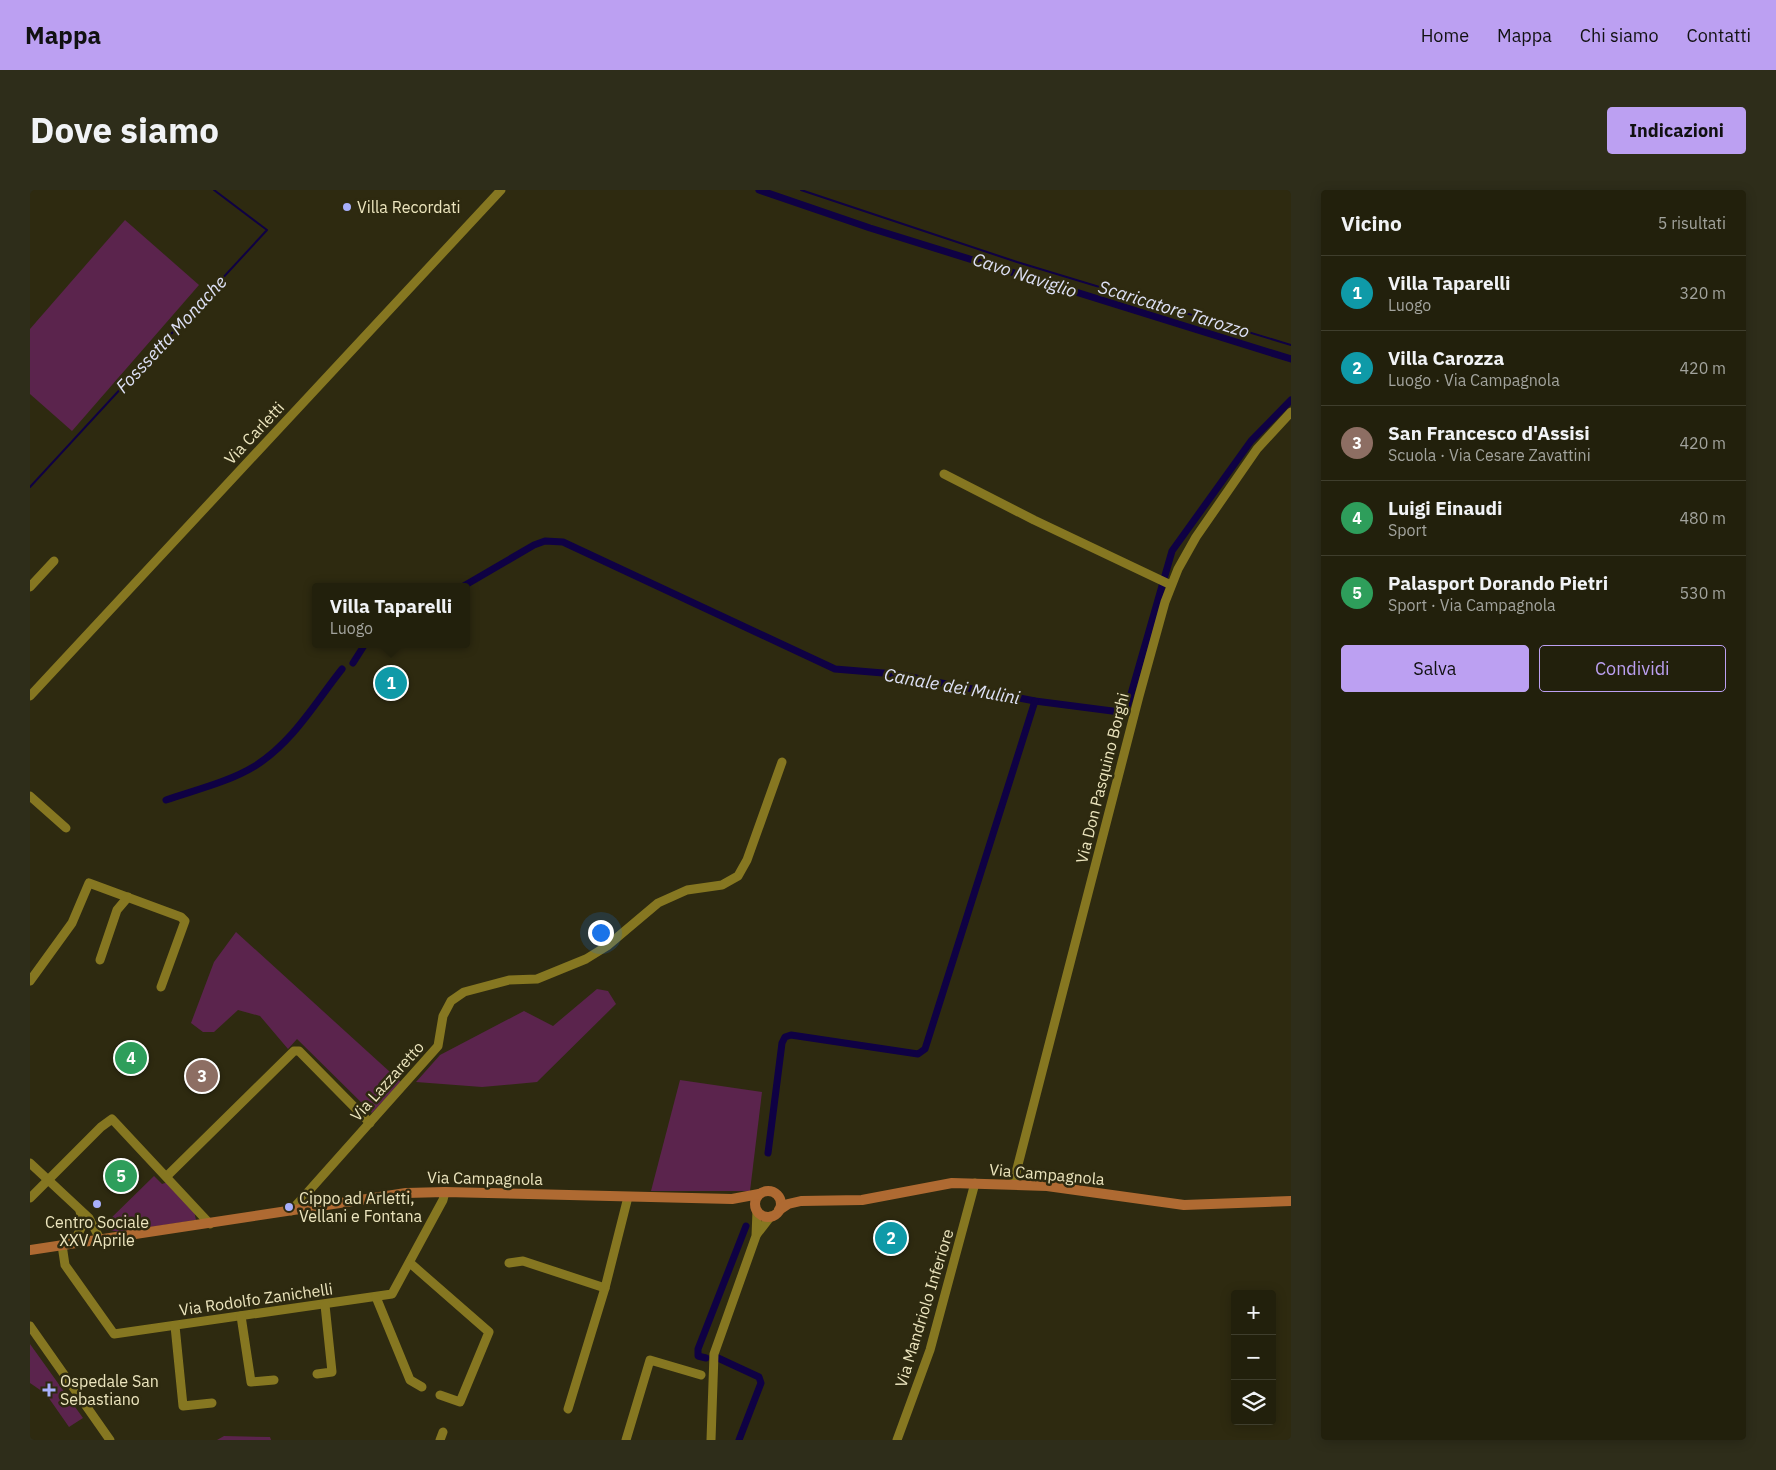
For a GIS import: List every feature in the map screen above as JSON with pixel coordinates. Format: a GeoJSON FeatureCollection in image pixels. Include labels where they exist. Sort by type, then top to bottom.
{"type":"FeatureCollection","features":[{"type":"Feature","properties":{"kind":"main road","name":"Via Campagnola"},"geometry":{"type":"LineString","coordinates":[[732,1199],[756,1210],[763,1216],[775,1213],[788,1204],[801,1201],[862,1200],[941,1184],[975,1183],[1065,1188],[1184,1205],[1291,1201]]}},
{"type":"Feature","properties":{"kind":"main road","name":"Via Campagnola"},"geometry":{"type":"LineString","coordinates":[[30,1250],[204,1221],[291,1211],[406,1193],[445,1192],[732,1199],[770,1191],[778,1196],[801,1201]]}},
{"type":"Feature","properties":{"kind":"main road"},"geometry":{"type":"LineString","coordinates":[[756,1210],[755,1201],[759,1194]]}},
{"type":"Feature","properties":{"kind":"main road"},"geometry":{"type":"LineString","coordinates":[[775,1213],[780,1202],[778,1196]]}},
{"type":"Feature","properties":{"kind":"street","name":"Via Carletti"},"geometry":{"type":"LineString","coordinates":[[30,696],[501,190]]}},
{"type":"Feature","properties":{"kind":"street","name":"Via Don Pasquino Borghi"},"geometry":{"type":"LineString","coordinates":[[1013,1184],[1139,696],[1165,583],[1257,449],[1291,412]]}},
{"type":"Feature","properties":{"kind":"street"},"geometry":{"type":"LineString","coordinates":[[944,474],[1165,583]]}},
{"type":"Feature","properties":{"kind":"street"},"geometry":{"type":"LineString","coordinates":[[30,588],[54,561]]}},
{"type":"Feature","properties":{"kind":"street","name":"Via Lazzaretto"},"geometry":{"type":"LineString","coordinates":[[291,1211],[438,1046],[443,1016],[451,1001],[464,992],[510,980],[537,979],[577,963],[607,946],[658,903],[687,890],[722,885],[738,876],[748,860],[782,762]]}},
{"type":"Feature","properties":{"kind":"street"},"geometry":{"type":"LineString","coordinates":[[30,796],[66,828]]}},
{"type":"Feature","properties":{"kind":"street"},"geometry":{"type":"LineString","coordinates":[[30,980],[72,923],[89,883],[181,917],[185,921],[161,987]]}},
{"type":"Feature","properties":{"kind":"street"},"geometry":{"type":"LineString","coordinates":[[100,960],[116,910],[128,897]]}},
{"type":"Feature","properties":{"kind":"street"},"geometry":{"type":"LineString","coordinates":[[167,1176],[294,1052],[299,1051],[370,1123]]}},
{"type":"Feature","properties":{"kind":"street"},"geometry":{"type":"LineString","coordinates":[[30,1198],[101,1127],[112,1119],[167,1176],[204,1221]]}},
{"type":"Feature","properties":{"kind":"street"},"geometry":{"type":"LineString","coordinates":[[30,1163],[89,1218],[97,1240]]}},
{"type":"Feature","properties":{"kind":"street","name":"Via Mandriolo Inferiore"},"geometry":{"type":"LineString","coordinates":[[897,1440],[930,1350],[975,1183]]}},
{"type":"Feature","properties":{"kind":"street","name":"Via Rodolfo Zanichelli"},"geometry":{"type":"LineString","coordinates":[[66,1244],[65,1265],[114,1334],[174,1326],[392,1294],[443,1200],[445,1192]]}},
{"type":"Feature","properties":{"kind":"street"},"geometry":{"type":"LineString","coordinates":[[568,1409],[605,1288],[628,1196]]}},
{"type":"Feature","properties":{"kind":"street"},"geometry":{"type":"LineString","coordinates":[[711,1440],[714,1354],[756,1236],[756,1210]]}},
{"type":"Feature","properties":{"kind":"street"},"geometry":{"type":"LineString","coordinates":[[80,1211],[83,1224],[97,1240]]}},
{"type":"Feature","properties":{"kind":"street"},"geometry":{"type":"LineString","coordinates":[[756,1236],[775,1213]]}},
{"type":"Feature","properties":{"kind":"street"},"geometry":{"type":"LineString","coordinates":[[66,1244],[77,1236],[83,1224]]}},
{"type":"Feature","properties":{"kind":"street"},"geometry":{"type":"LineString","coordinates":[[509,1263],[523,1261],[605,1288]]}},
{"type":"Feature","properties":{"kind":"street"},"geometry":{"type":"LineString","coordinates":[[410,1263],[490,1332],[460,1402],[440,1395]]}},
{"type":"Feature","properties":{"kind":"street"},"geometry":{"type":"LineString","coordinates":[[376,1297],[410,1380],[422,1387]]}},
{"type":"Feature","properties":{"kind":"street"},"geometry":{"type":"LineString","coordinates":[[317,1374],[332,1372],[324,1304]]}},
{"type":"Feature","properties":{"kind":"street"},"geometry":{"type":"LineString","coordinates":[[241,1316],[251,1382],[274,1380]]}},
{"type":"Feature","properties":{"kind":"street"},"geometry":{"type":"LineString","coordinates":[[30,1326],[110,1440]]}},
{"type":"Feature","properties":{"kind":"street"},"geometry":{"type":"LineString","coordinates":[[174,1326],[183,1406],[212,1403]]}},
{"type":"Feature","properties":{"kind":"street"},"geometry":{"type":"LineString","coordinates":[[626,1440],[650,1360],[701,1375]]}},
{"type":"Feature","properties":{"kind":"shaded area"},"geometry":{"type":"Polygon","coordinates":[[[125,220],[199,285],[72,431],[30,394],[30,329],[125,220]]]}},
{"type":"Feature","properties":{"kind":"shaded area"},"geometry":{"type":"Polygon","coordinates":[[[236,932],[401,1082],[372,1113],[297,1039],[288,1049],[260,1016],[238,1010],[214,1032],[203,1032],[191,1023],[214,962],[236,932]]]}},
{"type":"Feature","properties":{"kind":"shaded area"},"geometry":{"type":"Polygon","coordinates":[[[597,989],[608,991],[616,1004],[537,1082],[482,1087],[416,1082],[440,1055],[524,1011],[553,1026],[597,989]]]}},
{"type":"Feature","properties":{"kind":"shaded area"},"geometry":{"type":"Polygon","coordinates":[[[680,1080],[762,1092],[750,1191],[651,1191],[680,1080]]]}},
{"type":"Feature","properties":{"kind":"shaded area"},"geometry":{"type":"Polygon","coordinates":[[[154,1176],[162,1184],[168,1182],[194,1211],[196,1220],[119,1232],[105,1229],[104,1225],[154,1176]]]}},
{"type":"Feature","properties":{"kind":"shaded area"},"geometry":{"type":"Polygon","coordinates":[[[30,1344],[83,1418],[69,1427],[46,1394],[30,1383],[30,1344]]]}},
{"type":"Feature","properties":{"kind":"shaded area"},"geometry":{"type":"Polygon","coordinates":[[[224,1436],[270,1437],[271,1440],[217,1440],[224,1436]]]}},
{"type":"Feature","properties":{"kind":"waterway","name":"Fosssetta Monache"},"geometry":{"type":"LineString","coordinates":[[30,487],[267,230],[214,190]]}},
{"type":"Feature","properties":{"kind":"waterway","name":"Cavo Naviglio"},"geometry":{"type":"LineString","coordinates":[[759,190],[870,228],[1291,359]]}},
{"type":"Feature","properties":{"kind":"waterway","name":"Scaricatore Tarozzo"},"geometry":{"type":"LineString","coordinates":[[801,190],[1017,262],[1291,345]]}},
{"type":"Feature","properties":{"kind":"waterway","name":"Canale dei Mulini"},"geometry":{"type":"LineString","coordinates":[[469,583],[534,545],[545,541],[563,542],[835,669],[895,674],[1035,701],[1120,712],[1127,707],[1129,701],[1172,551],[1251,441],[1291,400]]}},
{"type":"Feature","properties":{"kind":"waterway","name":"Canale dei Mulini"},"geometry":{"type":"LineString","coordinates":[[353,663],[362,648]]}},
{"type":"Feature","properties":{"kind":"waterway","name":"Canale dei Mulini"},"geometry":{"type":"LineString","coordinates":[[166,800],[234,777],[269,756],[281,746],[303,721],[342,669]]}},
{"type":"Feature","properties":{"kind":"waterway"},"geometry":{"type":"LineString","coordinates":[[768,1153],[782,1043],[785,1037],[791,1035],[918,1054],[925,1049],[1035,701]]}},
{"type":"Feature","properties":{"kind":"waterway"},"geometry":{"type":"LineString","coordinates":[[706,1358],[698,1356],[698,1349],[746,1226]]}},
{"type":"Feature","properties":{"kind":"waterway"},"geometry":{"type":"LineString","coordinates":[[718,1358],[759,1377],[761,1383],[739,1440]]}},
{"type":"Feature","properties":{"kind":"place","name":"Villa Recordati"},"geometry":{"type":"Point","coordinates":[347,207]}},
{"type":"Feature","properties":{"kind":"place","name":"Villa Taparelli"},"geometry":{"type":"Point","coordinates":[391,683]}},
{"type":"Feature","properties":{"kind":"place","name":"Luigi Einaudi"},"geometry":{"type":"Point","coordinates":[131,1058]}},
{"type":"Feature","properties":{"kind":"place","name":"San Francesco d'Assisi"},"geometry":{"type":"Point","coordinates":[202,1076]}},
{"type":"Feature","properties":{"kind":"place","name":"Palasport Dorando Pietri"},"geometry":{"type":"Point","coordinates":[121,1176]}},
{"type":"Feature","properties":{"kind":"place","name":"Centro Sociale XXV Aprile"},"geometry":{"type":"Point","coordinates":[97,1204]}},
{"type":"Feature","properties":{"kind":"place","name":"Cippo ad Arletti, Vellani e Fontana"},"geometry":{"type":"Point","coordinates":[289,1207]}},
{"type":"Feature","properties":{"kind":"place","name":"Villa Carozza"},"geometry":{"type":"Point","coordinates":[891,1238]}},
{"type":"Feature","properties":{"kind":"place","name":"Ospedale San Sebastiano"},"geometry":{"type":"Point","coordinates":[49,1390]}}]}
